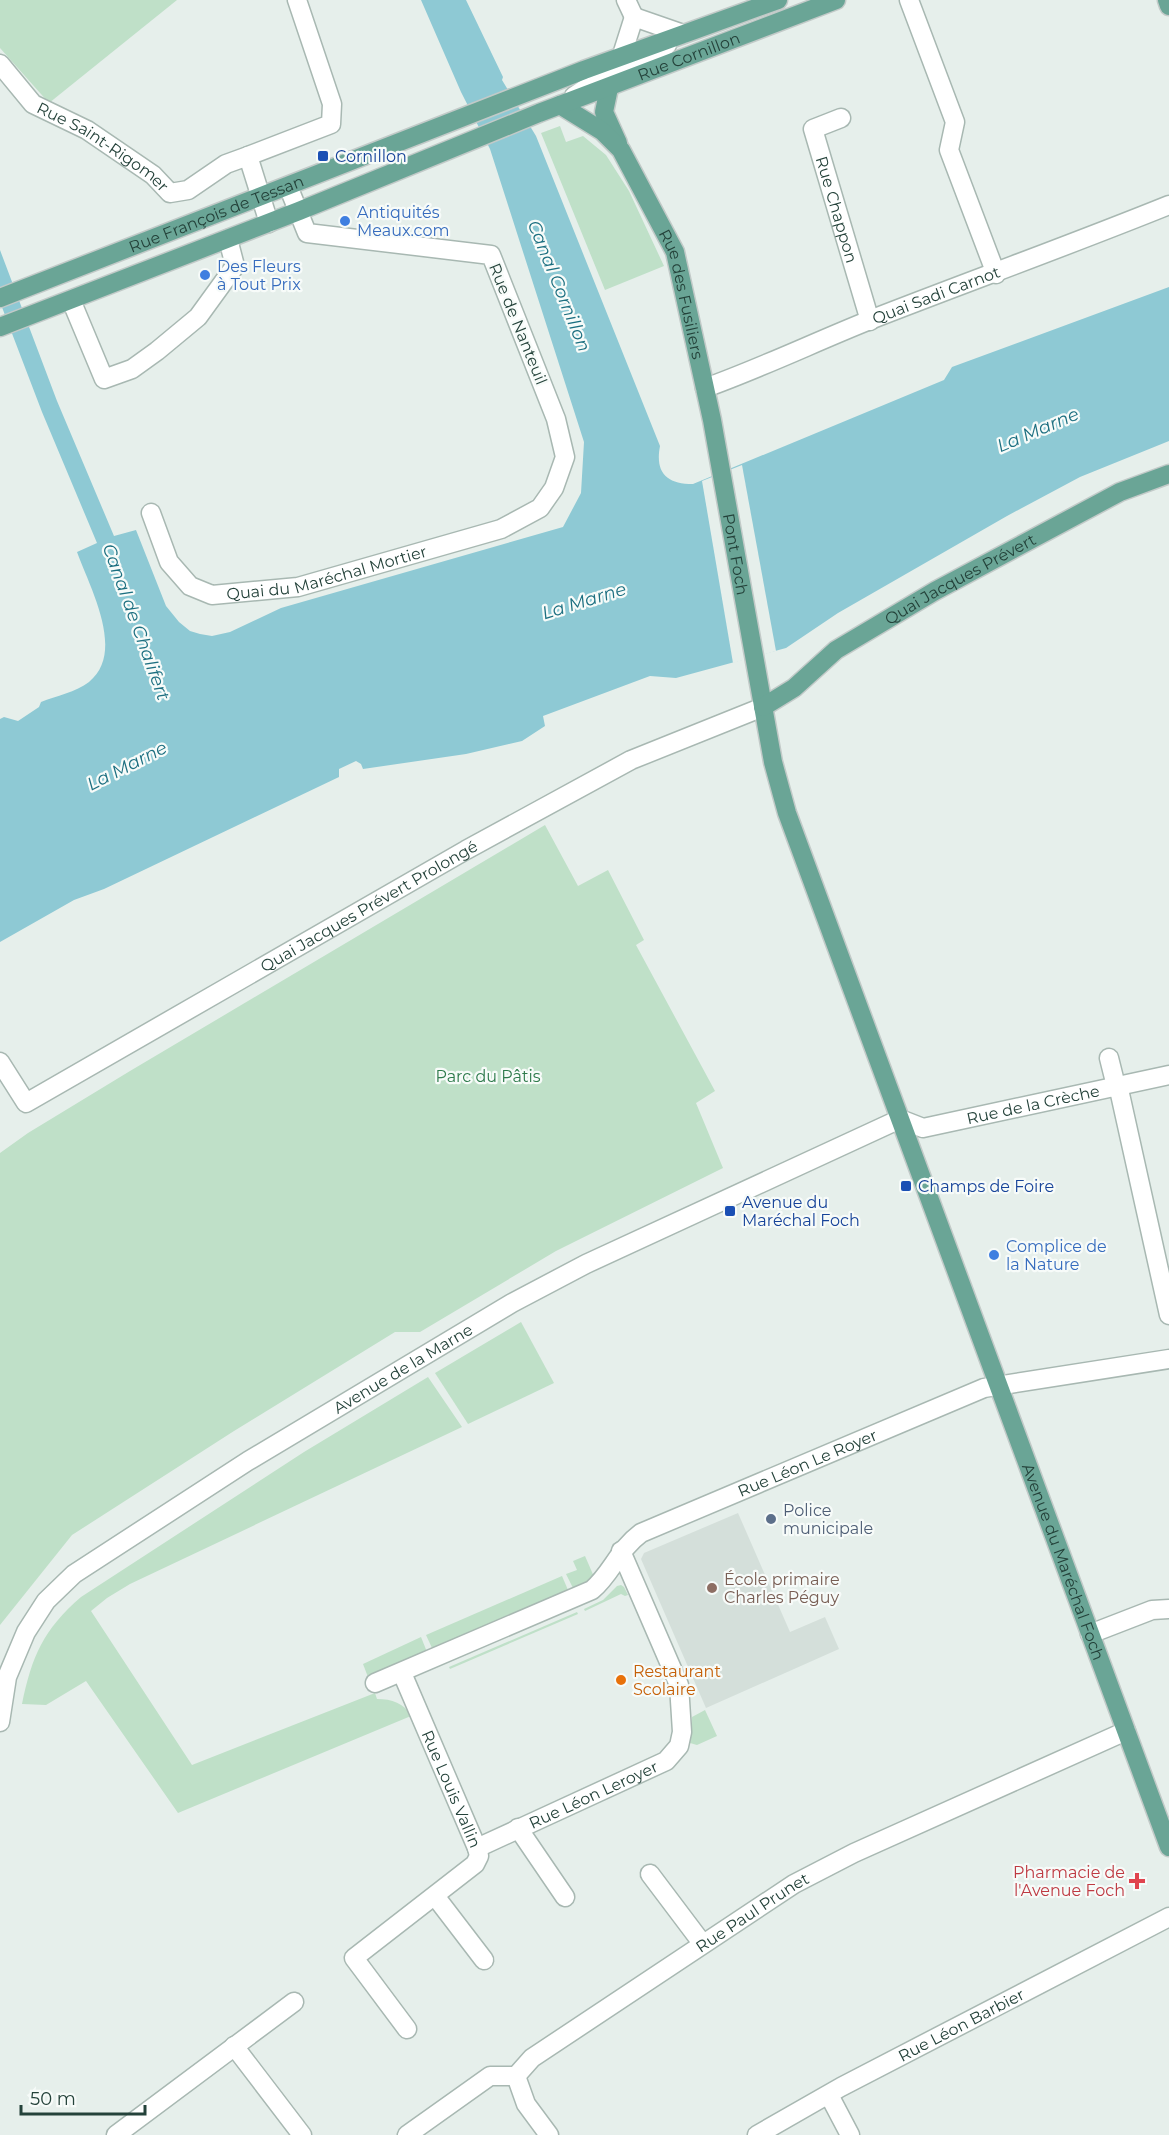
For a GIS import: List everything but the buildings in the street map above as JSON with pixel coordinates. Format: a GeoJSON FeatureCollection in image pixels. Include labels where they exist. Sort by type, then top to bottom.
{"type":"FeatureCollection","features":[{"type":"Feature","properties":{"kind":"main road","name":"Rue Cornillon"},"geometry":{"type":"LineString","coordinates":[[458,119],[778,0]]}},
{"type":"Feature","properties":{"kind":"main road","name":"Rue Cornillon"},"geometry":{"type":"LineString","coordinates":[[539,113],[836,0]]}},
{"type":"Feature","properties":{"kind":"main road"},"geometry":{"type":"LineString","coordinates":[[1167,0],[1169,6]]}},
{"type":"Feature","properties":{"kind":"main road","name":"Rue des Fusiliers"},"geometry":{"type":"LineString","coordinates":[[609,88],[604,112],[621,150],[675,252],[717,447]]}},
{"type":"Feature","properties":{"kind":"main road","name":"Rue des Fusiliers"},"geometry":{"type":"LineString","coordinates":[[560,105],[602,131],[621,150]]}},
{"type":"Feature","properties":{"kind":"main road","name":"Rue François de Tessan"},"geometry":{"type":"LineString","coordinates":[[0,327],[299,212],[539,113]]}},
{"type":"Feature","properties":{"kind":"main road","name":"Rue François de Tessan"},"geometry":{"type":"LineString","coordinates":[[0,298],[458,119]]}},
{"type":"Feature","properties":{"kind":"main road","name":"Pont Foch"},"geometry":{"type":"LineString","coordinates":[[717,447],[755,661]]}},
{"type":"Feature","properties":{"kind":"main road","name":"Quai Jacques Prévert"},"geometry":{"type":"LineString","coordinates":[[763,707],[794,688],[836,650],[935,591],[1120,492],[1169,474]]}},
{"type":"Feature","properties":{"kind":"main road","name":"Avenue du Maréchal Foch"},"geometry":{"type":"LineString","coordinates":[[755,661],[773,762],[787,813],[1169,1847]]}},
{"type":"Feature","properties":{"kind":"street","name":"Rue Saint-Rigomer"},"geometry":{"type":"LineString","coordinates":[[0,64],[33,104],[87,130],[153,175],[170,193],[188,190],[226,164],[331,124],[332,104],[297,0]]}},
{"type":"Feature","properties":{"kind":"street"},"geometry":{"type":"LineString","coordinates":[[560,105],[603,77],[621,58],[634,17],[626,0]]}},
{"type":"Feature","properties":{"kind":"street"},"geometry":{"type":"LineString","coordinates":[[909,0],[955,122],[949,150],[996,274]]}},
{"type":"Feature","properties":{"kind":"street"},"geometry":{"type":"LineString","coordinates":[[634,17],[683,34]]}},
{"type":"Feature","properties":{"kind":"street"},"geometry":{"type":"LineString","coordinates":[[609,88],[622,72],[683,34]]}},
{"type":"Feature","properties":{"kind":"street","name":"Rue Chappon"},"geometry":{"type":"LineString","coordinates":[[841,118],[813,129],[870,321]]}},
{"type":"Feature","properties":{"kind":"street"},"geometry":{"type":"LineString","coordinates":[[248,156],[269,223]]}},
{"type":"Feature","properties":{"kind":"street"},"geometry":{"type":"LineString","coordinates":[[288,186],[299,212]]}},
{"type":"Feature","properties":{"kind":"street","name":"Quai Sadi Carnot"},"geometry":{"type":"LineString","coordinates":[[705,388],[1169,205]]}},
{"type":"Feature","properties":{"kind":"street","name":"Rue de Nanteuil"},"geometry":{"type":"LineString","coordinates":[[299,212],[307,233],[491,255],[556,419],[565,457],[554,488],[540,508]]}},
{"type":"Feature","properties":{"kind":"street"},"geometry":{"type":"LineString","coordinates":[[71,300],[104,379],[132,369],[198,317],[235,266],[228,239]]}},
{"type":"Feature","properties":{"kind":"street","name":"Quai du Maréchal Mortier"},"geometry":{"type":"LineString","coordinates":[[151,513],[169,562],[190,586],[212,595],[298,587],[501,529],[540,508]]}},
{"type":"Feature","properties":{"kind":"street","name":"Quai Jacques Prévert Prolongé"},"geometry":{"type":"LineString","coordinates":[[0,1062],[26,1103],[466,850],[631,760],[763,707]]}},
{"type":"Feature","properties":{"kind":"street"},"geometry":{"type":"LineString","coordinates":[[1110,1062],[1120,1094],[1169,1315]]}},
{"type":"Feature","properties":{"kind":"street","name":"Rue de la Crèche"},"geometry":{"type":"LineString","coordinates":[[900,1119],[923,1128],[1169,1075]]}},
{"type":"Feature","properties":{"kind":"street","name":"Avenue de la Marne"},"geometry":{"type":"LineString","coordinates":[[0,1722],[7,1677],[26,1632],[46,1601],[74,1574],[248,1461],[512,1303],[596,1259],[900,1119]]}},
{"type":"Feature","properties":{"kind":"street","name":"Rue Léon Le Royer"},"geometry":{"type":"LineString","coordinates":[[621,1551],[641,1533],[979,1390],[1169,1359]]}},
{"type":"Feature","properties":{"kind":"street"},"geometry":{"type":"LineString","coordinates":[[375,1683],[592,1590],[602,1582],[621,1551]]}},
{"type":"Feature","properties":{"kind":"street","name":"Rue Léon Leroyer"},"geometry":{"type":"LineString","coordinates":[[477,1848],[666,1761],[679,1746],[682,1732],[679,1685],[621,1551]]}},
{"type":"Feature","properties":{"kind":"street"},"geometry":{"type":"LineString","coordinates":[[1090,1634],[1152,1610],[1169,1609]]}},
{"type":"Feature","properties":{"kind":"street","name":"Rue Louis Vallin"},"geometry":{"type":"LineString","coordinates":[[402,1672],[477,1848],[478,1856],[475,1864],[354,1958],[407,2029]]}},
{"type":"Feature","properties":{"kind":"street","name":"Rue Paul Prunet"},"geometry":{"type":"LineString","coordinates":[[516,2076],[532,2058],[794,1884],[854,1853],[1126,1731]]}},
{"type":"Feature","properties":{"kind":"street"},"geometry":{"type":"LineString","coordinates":[[518,1828],[565,1897]]}},
{"type":"Feature","properties":{"kind":"street"},"geometry":{"type":"LineString","coordinates":[[650,1874],[702,1943]]}},
{"type":"Feature","properties":{"kind":"street"},"geometry":{"type":"LineString","coordinates":[[435,1896],[484,1960]]}},
{"type":"Feature","properties":{"kind":"street","name":"Rue Léon Barbier"},"geometry":{"type":"LineString","coordinates":[[757,2135],[1169,1917]]}},
{"type":"Feature","properties":{"kind":"street"},"geometry":{"type":"LineString","coordinates":[[116,2135],[294,2002]]}},
{"type":"Feature","properties":{"kind":"street"},"geometry":{"type":"LineString","coordinates":[[234,2046],[302,2135]]}},
{"type":"Feature","properties":{"kind":"street"},"geometry":{"type":"LineString","coordinates":[[407,2135],[490,2076],[516,2076],[526,2104],[549,2135]]}},
{"type":"Feature","properties":{"kind":"street"},"geometry":{"type":"LineString","coordinates":[[829,2095],[850,2135]]}},
{"type":"Feature","properties":{"kind":"shaded area","name":"École primaire Charles Péguy"},"geometry":{"type":"Polygon","coordinates":[[[738,1513],[790,1632],[825,1617],[839,1649],[706,1708],[641,1559],[644,1553],[738,1513]]]}},
{"type":"Feature","properties":{"kind":"green space"},"geometry":{"type":"Polygon","coordinates":[[[0,0],[177,0],[49,103],[0,48],[0,0]]]}},
{"type":"Feature","properties":{"kind":"green space"},"geometry":{"type":"Polygon","coordinates":[[[560,126],[566,142],[583,136],[606,155],[629,191],[664,266],[605,290],[541,133],[560,126]]]}},
{"type":"Feature","properties":{"kind":"green space","name":"Parc du Pâtis"},"geometry":{"type":"Polygon","coordinates":[[[545,825],[578,886],[608,870],[644,940],[636,945],[715,1091],[696,1103],[723,1168],[556,1251],[420,1332],[395,1332],[234,1431],[72,1535],[0,1625],[0,1153],[28,1133],[130,1071],[545,825]]]}},
{"type":"Feature","properties":{"kind":"green space"},"geometry":{"type":"Polygon","coordinates":[[[521,1322],[554,1383],[468,1424],[435,1373],[521,1322]]]}},
{"type":"Feature","properties":{"kind":"green space"},"geometry":{"type":"Polygon","coordinates":[[[428,1377],[462,1427],[130,1584],[91,1611],[192,1765],[375,1693],[377,1699],[393,1701],[401,1705],[411,1716],[178,1813],[86,1681],[46,1705],[22,1704],[30,1672],[41,1645],[57,1621],[81,1597],[304,1452],[428,1377]]]}},
{"type":"Feature","properties":{"kind":"green space"},"geometry":{"type":"Polygon","coordinates":[[[585,1556],[595,1579],[573,1588],[566,1574],[577,1570],[573,1561],[585,1556]]]}},
{"type":"Feature","properties":{"kind":"green space"},"geometry":{"type":"Polygon","coordinates":[[[562,1576],[568,1590],[432,1648],[426,1635],[562,1576]]]}},
{"type":"Feature","properties":{"kind":"green space"},"geometry":{"type":"Polygon","coordinates":[[[621,1585],[628,1595],[621,1594],[585,1611],[584,1609],[603,1600],[621,1585]]]}},
{"type":"Feature","properties":{"kind":"green space"},"geometry":{"type":"Polygon","coordinates":[[[577,1612],[578,1614],[450,1669],[449,1667],[577,1612]]]}},
{"type":"Feature","properties":{"kind":"green space"},"geometry":{"type":"Polygon","coordinates":[[[421,1637],[427,1652],[368,1677],[363,1664],[421,1637]]]}},
{"type":"Feature","properties":{"kind":"green space"},"geometry":{"type":"Polygon","coordinates":[[[705,1710],[717,1736],[697,1745],[690,1743],[692,1717],[705,1710]]]}},
{"type":"Feature","properties":{"kind":"water"},"geometry":{"type":"Polygon","coordinates":[[[421,0],[466,0],[503,77],[502,80],[536,136],[660,446],[661,469],[669,479],[693,484],[944,380],[952,367],[1169,287],[1169,441],[1080,477],[1007,516],[838,613],[786,648],[676,678],[650,676],[543,716],[545,726],[522,741],[466,754],[363,769],[356,761],[339,769],[339,777],[104,889],[74,900],[0,942],[0,719],[4,717],[18,721],[39,707],[41,702],[89,682],[100,669],[105,654],[105,637],[102,619],[77,552],[97,543],[42,412],[0,302],[0,250],[57,401],[114,536],[136,530],[166,606],[190,631],[212,636],[230,632],[281,608],[563,527],[581,493],[584,442],[490,149],[461,92],[421,0]]]}},
{"type":"Feature","properties":{"kind":"pier"},"geometry":{"type":"Polygon","coordinates":[[[742,465],[776,651],[733,663],[702,481],[742,465]]]}},
{"type":"Feature","properties":{"kind":"place","name":"Cornillon"},"geometry":{"type":"Point","coordinates":[323,156]}},
{"type":"Feature","properties":{"kind":"place","name":"Antiquités Meaux.com"},"geometry":{"type":"Point","coordinates":[345,221]}},
{"type":"Feature","properties":{"kind":"place","name":"Des Fleurs à Tout Prix"},"geometry":{"type":"Point","coordinates":[205,275]}},
{"type":"Feature","properties":{"kind":"place","name":"Champs de Foire"},"geometry":{"type":"Point","coordinates":[906,1186]}},
{"type":"Feature","properties":{"kind":"place","name":"Avenue du Maréchal Foch"},"geometry":{"type":"Point","coordinates":[730,1211]}},
{"type":"Feature","properties":{"kind":"place","name":"Complice de la Nature"},"geometry":{"type":"Point","coordinates":[994,1255]}},
{"type":"Feature","properties":{"kind":"place","name":"Police municipale"},"geometry":{"type":"Point","coordinates":[771,1519]}},
{"type":"Feature","properties":{"kind":"place","name":"École primaire Charles Péguy"},"geometry":{"type":"Point","coordinates":[712,1588]}},
{"type":"Feature","properties":{"kind":"place","name":"Restaurant Scolaire"},"geometry":{"type":"Point","coordinates":[621,1680]}},
{"type":"Feature","properties":{"kind":"place","name":"Pharmacie de l'Avenue Foch"},"geometry":{"type":"Point","coordinates":[1137,1881]}},
{"type":"Feature","properties":{"kind":"water label","name":"Canal Cornillon"},"geometry":{"type":"Point","coordinates":[559,286]}},
{"type":"Feature","properties":{"kind":"water label","name":"La Marne"},"geometry":{"type":"Point","coordinates":[1038,430]}},
{"type":"Feature","properties":{"kind":"water label","name":"La Marne"},"geometry":{"type":"Point","coordinates":[584,601]}},
{"type":"Feature","properties":{"kind":"water label","name":"Canal de Chalifert"},"geometry":{"type":"Point","coordinates":[136,622]}},
{"type":"Feature","properties":{"kind":"water label","name":"La Marne"},"geometry":{"type":"Point","coordinates":[127,766]}}]}
